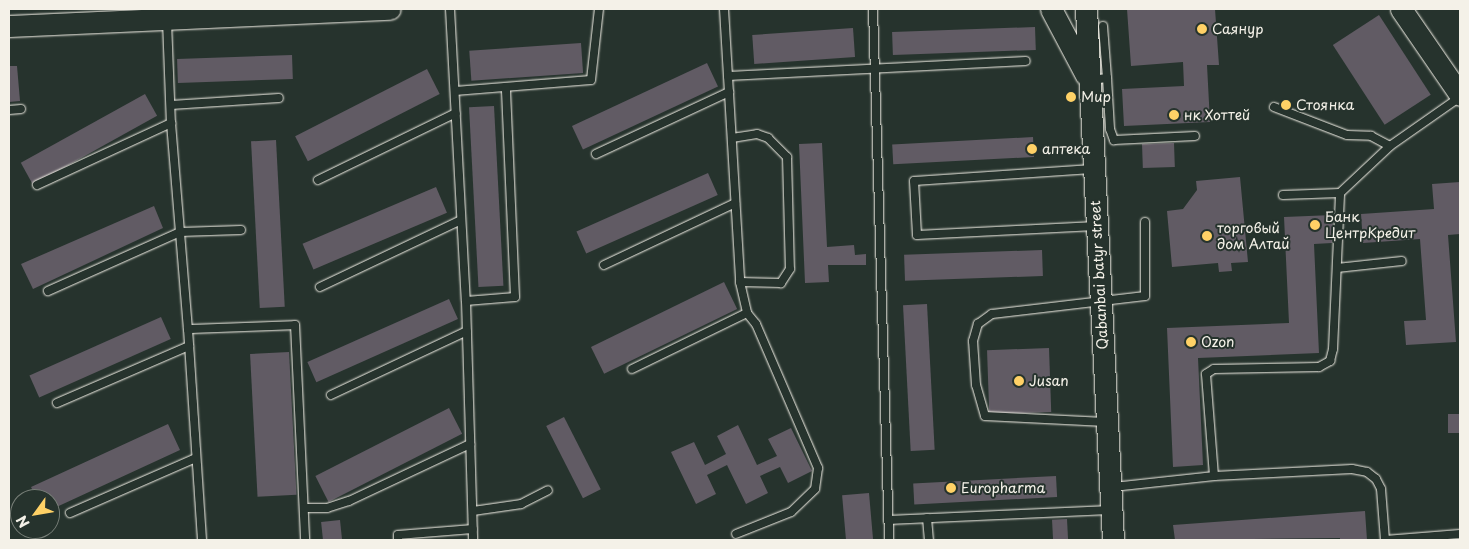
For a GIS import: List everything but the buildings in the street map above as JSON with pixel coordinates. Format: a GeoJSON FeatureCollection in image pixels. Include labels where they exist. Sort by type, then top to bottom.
{"type":"FeatureCollection","features":[{"type":"Feature","properties":{"kind":"main road"},"geometry":{"type":"LineString","coordinates":[[9,26],[390,9]]}},
{"type":"Feature","properties":{"kind":"main road"},"geometry":{"type":"LineString","coordinates":[[1051,9],[1098,79]]}},
{"type":"Feature","properties":{"kind":"main road","name":"Qabanbai batyr street"},"geometry":{"type":"LineString","coordinates":[[1086,9],[1098,79],[1094,169],[1113,540]]}},
{"type":"Feature","properties":{"kind":"main road"},"geometry":{"type":"LineString","coordinates":[[1401,9],[1460,96]]}},
{"type":"Feature","properties":{"kind":"lane"},"geometry":{"type":"LineString","coordinates":[[450,9],[466,301],[473,540]]}},
{"type":"Feature","properties":{"kind":"lane"},"geometry":{"type":"LineString","coordinates":[[455,91],[591,80],[599,9]]}},
{"type":"Feature","properties":{"kind":"lane"},"geometry":{"type":"LineString","coordinates":[[724,9],[740,282],[747,313],[756,324],[818,468],[815,489],[791,512],[736,534]]}},
{"type":"Feature","properties":{"kind":"lane"},"geometry":{"type":"LineString","coordinates":[[873,9],[889,540]]}},
{"type":"Feature","properties":{"kind":"lane"},"geometry":{"type":"LineString","coordinates":[[167,19],[171,123],[188,329],[202,540]]}},
{"type":"Feature","properties":{"kind":"lane"},"geometry":{"type":"LineString","coordinates":[[1103,26],[1098,79],[1114,140],[1195,136]]}},
{"type":"Feature","properties":{"kind":"lane"},"geometry":{"type":"LineString","coordinates":[[728,76],[1026,61]]}},
{"type":"Feature","properties":{"kind":"lane"},"geometry":{"type":"LineString","coordinates":[[466,301],[515,298],[506,88]]}},
{"type":"Feature","properties":{"kind":"lane"},"geometry":{"type":"LineString","coordinates":[[596,154],[729,92]]}},
{"type":"Feature","properties":{"kind":"lane"},"geometry":{"type":"LineString","coordinates":[[1283,196],[1340,193],[1390,146],[1460,96]]}},
{"type":"Feature","properties":{"kind":"lane"},"geometry":{"type":"LineString","coordinates":[[171,105],[279,98]]}},
{"type":"Feature","properties":{"kind":"lane"},"geometry":{"type":"LineString","coordinates":[[1274,107],[1346,135],[1371,136],[1390,146]]}},
{"type":"Feature","properties":{"kind":"lane"},"geometry":{"type":"LineString","coordinates":[[9,110],[21,109]]}},
{"type":"Feature","properties":{"kind":"lane"},"geometry":{"type":"LineString","coordinates":[[318,180],[456,113]]}},
{"type":"Feature","properties":{"kind":"lane"},"geometry":{"type":"LineString","coordinates":[[37,185],[171,123]]}},
{"type":"Feature","properties":{"kind":"lane"},"geometry":{"type":"LineString","coordinates":[[732,138],[763,136],[787,157],[790,269],[781,283],[740,282]]}},
{"type":"Feature","properties":{"kind":"lane"},"geometry":{"type":"LineString","coordinates":[[1094,169],[914,181],[917,234],[1097,226]]}},
{"type":"Feature","properties":{"kind":"lane"},"geometry":{"type":"LineString","coordinates":[[1214,476],[1206,374],[1214,369],[1320,367],[1330,360],[1334,349],[1340,193]]}},
{"type":"Feature","properties":{"kind":"lane"},"geometry":{"type":"LineString","coordinates":[[604,264],[735,203]]}},
{"type":"Feature","properties":{"kind":"lane"},"geometry":{"type":"LineString","coordinates":[[320,287],[462,220]]}},
{"type":"Feature","properties":{"kind":"lane"},"geometry":{"type":"LineString","coordinates":[[1107,422],[985,416],[976,385],[973,341],[978,324],[992,314],[1101,299],[1144,296],[1145,222]]}},
{"type":"Feature","properties":{"kind":"lane"},"geometry":{"type":"LineString","coordinates":[[48,291],[180,232],[241,230]]}},
{"type":"Feature","properties":{"kind":"lane"},"geometry":{"type":"LineString","coordinates":[[1337,268],[1402,261]]}},
{"type":"Feature","properties":{"kind":"lane"},"geometry":{"type":"LineString","coordinates":[[632,369],[747,313]]}},
{"type":"Feature","properties":{"kind":"lane"},"geometry":{"type":"LineString","coordinates":[[188,329],[295,325],[305,540]]}},
{"type":"Feature","properties":{"kind":"lane"},"geometry":{"type":"LineString","coordinates":[[331,395],[467,330]]}},
{"type":"Feature","properties":{"kind":"lane"},"geometry":{"type":"LineString","coordinates":[[57,402],[189,346]]}},
{"type":"Feature","properties":{"kind":"lane"},"geometry":{"type":"LineString","coordinates":[[304,508],[327,508],[349,501],[470,444]]}},
{"type":"Feature","properties":{"kind":"lane"},"geometry":{"type":"LineString","coordinates":[[70,512],[196,458]]}},
{"type":"Feature","properties":{"kind":"lane"},"geometry":{"type":"LineString","coordinates":[[1111,487],[1214,476],[1352,469],[1367,472],[1381,489],[1385,540],[1460,534]]}},
{"type":"Feature","properties":{"kind":"lane"},"geometry":{"type":"LineString","coordinates":[[473,510],[521,504],[548,490]]}},
{"type":"Feature","properties":{"kind":"lane"},"geometry":{"type":"LineString","coordinates":[[888,520],[1112,510]]}},
{"type":"Feature","properties":{"kind":"lane"},"geometry":{"type":"LineString","coordinates":[[927,518],[928,540]]}},
{"type":"Feature","properties":{"kind":"lane"},"geometry":{"type":"LineString","coordinates":[[398,540],[398,534],[473,529]]}},
{"type":"Feature","properties":{"kind":"place","name":"Саянур"},"geometry":{"type":"Point","coordinates":[1202,29]}},
{"type":"Feature","properties":{"kind":"place","name":"Мир"},"geometry":{"type":"Point","coordinates":[1071,97]}},
{"type":"Feature","properties":{"kind":"place","name":"Стоянка"},"geometry":{"type":"Point","coordinates":[1286,105]}},
{"type":"Feature","properties":{"kind":"place","name":"нк Хоттей"},"geometry":{"type":"Point","coordinates":[1174,115]}},
{"type":"Feature","properties":{"kind":"place","name":"аптека"},"geometry":{"type":"Point","coordinates":[1032,149]}},
{"type":"Feature","properties":{"kind":"place","name":"Банк ЦентрКредит"},"geometry":{"type":"Point","coordinates":[1315,225]}},
{"type":"Feature","properties":{"kind":"place","name":"торговый дом Алтай"},"geometry":{"type":"Point","coordinates":[1207,236]}},
{"type":"Feature","properties":{"kind":"place","name":"Ozon"},"geometry":{"type":"Point","coordinates":[1191,342]}},
{"type":"Feature","properties":{"kind":"place","name":"Jusan"},"geometry":{"type":"Point","coordinates":[1019,381]}},
{"type":"Feature","properties":{"kind":"place","name":"Europharma"},"geometry":{"type":"Point","coordinates":[951,488]}}]}
